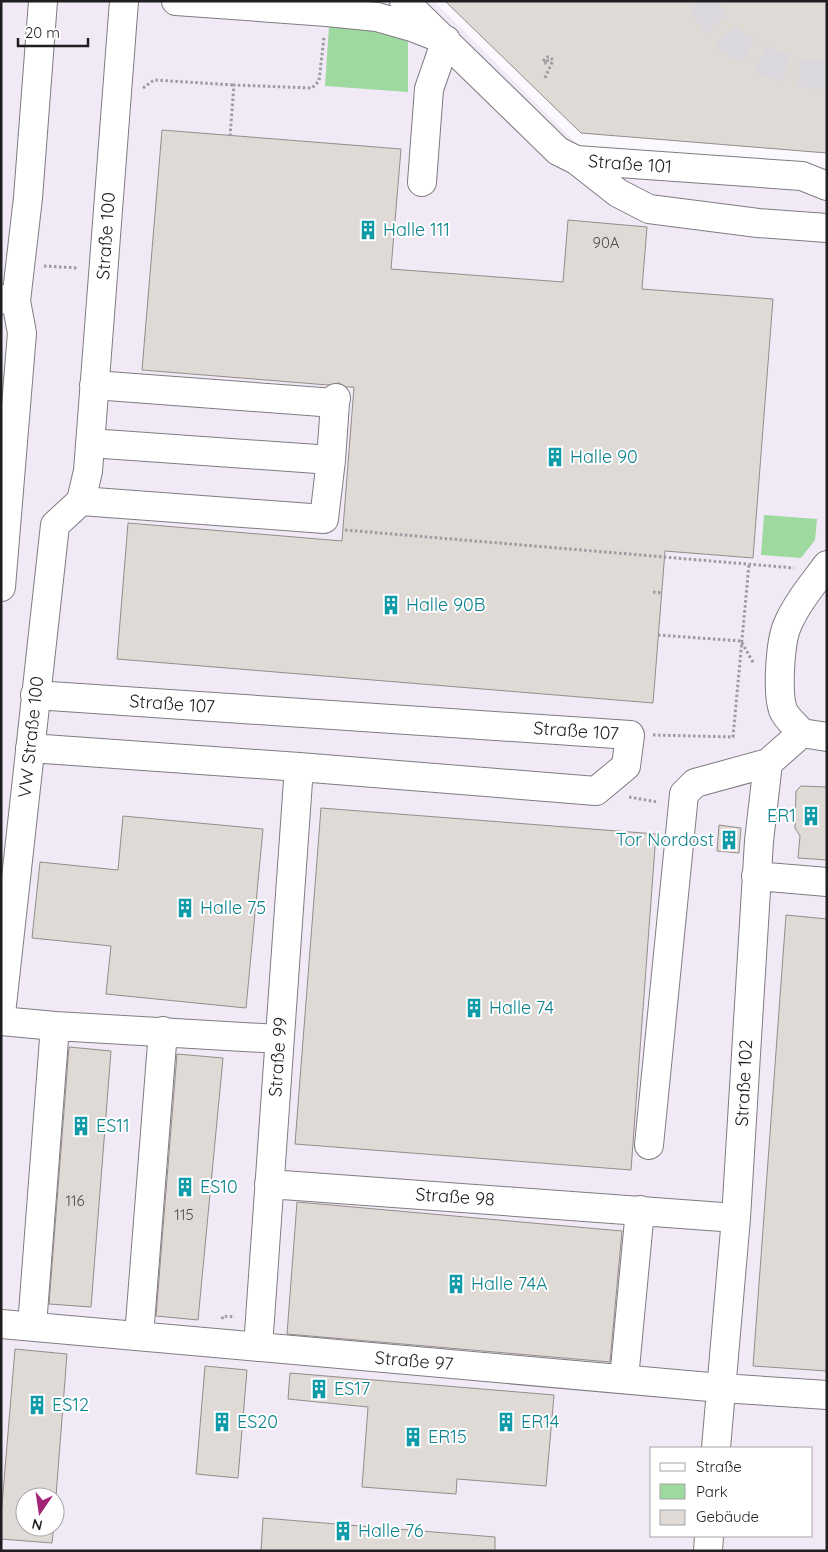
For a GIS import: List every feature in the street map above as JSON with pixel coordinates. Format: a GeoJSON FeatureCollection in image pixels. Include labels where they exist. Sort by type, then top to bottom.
{"type":"FeatureCollection","features":[{"type":"Feature","properties":{"kind":"street"},"geometry":{"type":"LineString","coordinates":[[1,588],[22,333],[9,300],[20,265],[28,198],[43,1]]}},
{"type":"Feature","properties":{"kind":"street","name":"Straße 100"},"geometry":{"type":"LineString","coordinates":[[81,500],[88,472],[124,1]]}},
{"type":"Feature","properties":{"kind":"street"},"geometry":{"type":"LineString","coordinates":[[176,1],[377,17],[412,27],[446,40],[429,89],[422,182]]}},
{"type":"Feature","properties":{"kind":"street","name":"Straße 101"},"geometry":{"type":"LineString","coordinates":[[404,1],[558,151],[576,160],[802,176],[827,186]]}},
{"type":"Feature","properties":{"kind":"street"},"geometry":{"type":"LineString","coordinates":[[576,160],[618,193],[649,209],[758,223],[827,228]]}},
{"type":"Feature","properties":{"kind":"street"},"geometry":{"type":"LineString","coordinates":[[81,500],[324,519],[331,460],[335,400],[94,385]]}},
{"type":"Feature","properties":{"kind":"street"},"geometry":{"type":"LineString","coordinates":[[90,443],[331,460]]}},
{"type":"Feature","properties":{"kind":"street","name":"VW Straße 100"},"geometry":{"type":"LineString","coordinates":[[1,1014],[55,526],[81,500]]}},
{"type":"Feature","properties":{"kind":"street"},"geometry":{"type":"LineString","coordinates":[[649,1145],[684,794],[695,783],[768,763],[815,735],[783,711],[779,680],[786,627],[801,601],[825,567]]}},
{"type":"Feature","properties":{"kind":"street","name":"Straße 107"},"geometry":{"type":"LineString","coordinates":[[36,695],[630,735],[626,766],[596,792]]}},
{"type":"Feature","properties":{"kind":"street"},"geometry":{"type":"LineString","coordinates":[[30,748],[299,767],[596,792]]}},
{"type":"Feature","properties":{"kind":"street","name":"Straße 102"},"geometry":{"type":"LineString","coordinates":[[716,1447],[736,1218],[756,876],[768,763]]}},
{"type":"Feature","properties":{"kind":"street","name":"Straße 99"},"geometry":{"type":"LineString","coordinates":[[258,1347],[299,767]]}},
{"type":"Feature","properties":{"kind":"street"},"geometry":{"type":"LineString","coordinates":[[756,876],[827,882]]}},
{"type":"Feature","properties":{"kind":"street"},"geometry":{"type":"LineString","coordinates":[[1,1021],[55,1026],[279,1039]]}},
{"type":"Feature","properties":{"kind":"street"},"geometry":{"type":"LineString","coordinates":[[32,1326],[55,1026]]}},
{"type":"Feature","properties":{"kind":"street"},"geometry":{"type":"LineString","coordinates":[[139,1336],[163,1031]]}},
{"type":"Feature","properties":{"kind":"street","name":"Straße 98"},"geometry":{"type":"LineString","coordinates":[[269,1184],[736,1218]]}},
{"type":"Feature","properties":{"kind":"street"},"geometry":{"type":"LineString","coordinates":[[624,1379],[640,1210]]}},
{"type":"Feature","properties":{"kind":"street","name":"Straße 97"},"geometry":{"type":"LineString","coordinates":[[1,1324],[721,1388],[827,1395]]}},
{"type":"Feature","properties":{"kind":"street"},"geometry":{"type":"LineString","coordinates":[[708,1551],[709,1537]]}},
{"type":"Feature","properties":{"kind":"path"},"geometry":{"type":"LineString","coordinates":[[142,89],[154,80],[312,88],[319,81],[327,12]]}},
{"type":"Feature","properties":{"kind":"path"},"geometry":{"type":"LineString","coordinates":[[546,78],[554,60],[547,57],[543,61],[544,63],[548,63],[547,58]]}},
{"type":"Feature","properties":{"kind":"path"},"geometry":{"type":"LineString","coordinates":[[230,136],[234,85]]}},
{"type":"Feature","properties":{"kind":"path"},"geometry":{"type":"LineString","coordinates":[[20,265],[103,270]]}},
{"type":"Feature","properties":{"kind":"path"},"geometry":{"type":"LineString","coordinates":[[324,519],[334,529],[749,564],[825,567]]}},
{"type":"Feature","properties":{"kind":"path"},"geometry":{"type":"LineString","coordinates":[[630,735],[733,737],[749,564]]}},
{"type":"Feature","properties":{"kind":"path"},"geometry":{"type":"LineString","coordinates":[[653,592],[662,593]]}},
{"type":"Feature","properties":{"kind":"path"},"geometry":{"type":"LineString","coordinates":[[658,635],[714,639]]}},
{"type":"Feature","properties":{"kind":"path"},"geometry":{"type":"LineString","coordinates":[[596,792],[683,806]]}},
{"type":"Feature","properties":{"kind":"shaded area"},"geometry":{"type":"Polygon","coordinates":[[[1,1],[434,1],[580,147],[827,167],[827,1551],[1,1551],[1,1]]]}},
{"type":"Feature","properties":{"kind":"green space"},"geometry":{"type":"Polygon","coordinates":[[[329,26],[408,33],[408,92],[325,86],[329,26]]]}},
{"type":"Feature","properties":{"kind":"green space"},"geometry":{"type":"Polygon","coordinates":[[[764,515],[817,519],[815,540],[801,558],[761,555],[764,515]]]}},
{"type":"Feature","properties":{"kind":"building"},"geometry":{"type":"Polygon","coordinates":[[[445,1],[827,1],[827,153],[581,133],[445,1]]]}},
{"type":"Feature","properties":{"kind":"building"},"geometry":{"type":"Polygon","coordinates":[[[162,130],[401,149],[391,269],[563,282],[568,220],[647,227],[642,289],[773,299],[753,558],[665,551],[653,703],[117,659],[128,523],[342,541],[354,387],[346,387],[339,383],[328,385],[142,370],[162,130]]]}},
{"type":"Feature","properties":{"kind":"building","name":"ER1"},"geometry":{"type":"Polygon","coordinates":[[[801,786],[827,787],[827,860],[798,858],[800,836],[795,828],[796,791],[801,786]]]}},
{"type":"Feature","properties":{"kind":"building","name":"Halle 74"},"geometry":{"type":"Polygon","coordinates":[[[321,808],[656,834],[631,1170],[295,1144],[321,808]]]}},
{"type":"Feature","properties":{"kind":"building","name":"Halle 75"},"geometry":{"type":"Polygon","coordinates":[[[123,816],[263,829],[246,1008],[106,994],[111,946],[32,938],[40,862],[118,870],[123,816]]]}},
{"type":"Feature","properties":{"kind":"building","name":"Tor Nordost"},"geometry":{"type":"Polygon","coordinates":[[[719,825],[741,828],[739,853],[717,851],[719,825]]]}},
{"type":"Feature","properties":{"kind":"building"},"geometry":{"type":"Polygon","coordinates":[[[786,915],[827,919],[827,1371],[753,1366],[786,915]]]}},
{"type":"Feature","properties":{"kind":"building","name":"ES11"},"geometry":{"type":"Polygon","coordinates":[[[69,1047],[111,1051],[91,1307],[49,1304],[69,1047]]]}},
{"type":"Feature","properties":{"kind":"building","name":"ES10"},"geometry":{"type":"Polygon","coordinates":[[[177,1054],[223,1058],[198,1320],[156,1316],[177,1054]]]}},
{"type":"Feature","properties":{"kind":"building","name":"Halle 74A"},"geometry":{"type":"Polygon","coordinates":[[[297,1202],[622,1231],[610,1362],[287,1334],[297,1202]]]}},
{"type":"Feature","properties":{"kind":"building","name":"ES12"},"geometry":{"type":"Polygon","coordinates":[[[15,1349],[67,1354],[57,1487],[15,1487],[15,1537],[53,1537],[52,1543],[1,1539],[1,1517],[15,1349]]]}},
{"type":"Feature","properties":{"kind":"building","name":"ES20"},"geometry":{"type":"Polygon","coordinates":[[[205,1366],[247,1370],[238,1478],[196,1474],[205,1366]]]}},
{"type":"Feature","properties":{"kind":"building"},"geometry":{"type":"Polygon","coordinates":[[[290,1373],[554,1395],[546,1486],[457,1479],[456,1494],[362,1487],[368,1407],[288,1399],[290,1373]]]}},
{"type":"Feature","properties":{"kind":"building","name":"Halle 76"},"geometry":{"type":"Polygon","coordinates":[[[263,1518],[495,1537],[495,1551],[261,1551],[263,1518]]]}},
{"type":"Feature","properties":{"kind":"tunnel"},"geometry":{"type":"LineString","coordinates":[[701,1],[706,11],[732,42],[765,61],[798,73],[827,75]]}},
{"type":"Feature","properties":{"kind":"place","name":"Halle 111"},"geometry":{"type":"Point","coordinates":[368,230]}},
{"type":"Feature","properties":{"kind":"place","name":"Halle 90"},"geometry":{"type":"Point","coordinates":[555,457]}},
{"type":"Feature","properties":{"kind":"place","name":"Halle 90B"},"geometry":{"type":"Point","coordinates":[391,605]}},
{"type":"Feature","properties":{"kind":"place","name":"ER1"},"geometry":{"type":"Point","coordinates":[811,816]}},
{"type":"Feature","properties":{"kind":"place","name":"Tor Nordost"},"geometry":{"type":"Point","coordinates":[729,840]}},
{"type":"Feature","properties":{"kind":"place","name":"Halle 75"},"geometry":{"type":"Point","coordinates":[185,908]}},
{"type":"Feature","properties":{"kind":"place","name":"Halle 74"},"geometry":{"type":"Point","coordinates":[474,1008]}},
{"type":"Feature","properties":{"kind":"place","name":"ES11"},"geometry":{"type":"Point","coordinates":[81,1126]}},
{"type":"Feature","properties":{"kind":"place","name":"ES10"},"geometry":{"type":"Point","coordinates":[185,1187]}},
{"type":"Feature","properties":{"kind":"place","name":"Halle 74A"},"geometry":{"type":"Point","coordinates":[456,1284]}},
{"type":"Feature","properties":{"kind":"place","name":"ES17"},"geometry":{"type":"Point","coordinates":[319,1389]}},
{"type":"Feature","properties":{"kind":"place","name":"ES12"},"geometry":{"type":"Point","coordinates":[37,1405]}},
{"type":"Feature","properties":{"kind":"place","name":"ES20"},"geometry":{"type":"Point","coordinates":[222,1422]}},
{"type":"Feature","properties":{"kind":"place","name":"ER14"},"geometry":{"type":"Point","coordinates":[506,1422]}},
{"type":"Feature","properties":{"kind":"place","name":"ER15"},"geometry":{"type":"Point","coordinates":[413,1437]}},
{"type":"Feature","properties":{"kind":"place","name":"Halle 76"},"geometry":{"type":"Point","coordinates":[343,1531]}}]}
